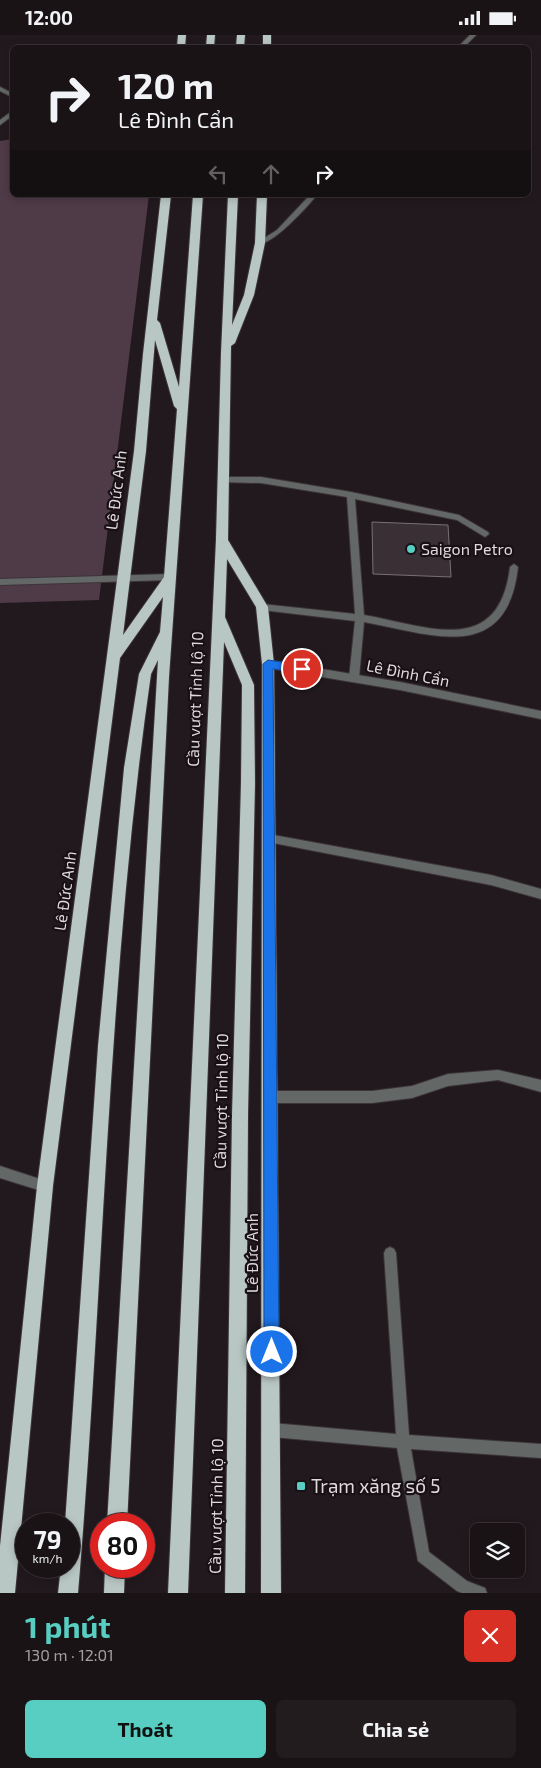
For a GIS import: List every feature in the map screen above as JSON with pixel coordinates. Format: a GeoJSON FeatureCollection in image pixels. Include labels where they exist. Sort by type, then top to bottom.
{"type":"FeatureCollection","features":[{"type":"Feature","properties":{"kind":"highway","name":"Lê Đức Anh"},"geometry":{"type":"LineString","coordinates":[[5,1593],[45,1185],[115,656],[166,197]]}},
{"type":"Feature","properties":{"kind":"highway"},"geometry":{"type":"LineString","coordinates":[[115,656],[170,577],[198,197]]}},
{"type":"Feature","properties":{"kind":"highway"},"geometry":{"type":"LineString","coordinates":[[222,539],[226,353],[234,197]]}},
{"type":"Feature","properties":{"kind":"highway"},"geometry":{"type":"LineString","coordinates":[[226,353],[249,295],[260,243],[262,197]]}},
{"type":"Feature","properties":{"kind":"highway"},"geometry":{"type":"LineString","coordinates":[[153,318],[182,414]]}},
{"type":"Feature","properties":{"kind":"highway","name":"Lê Đức Anh"},"geometry":{"type":"LineString","coordinates":[[222,539],[262,607],[268,664],[272,1593]]}},
{"type":"Feature","properties":{"kind":"highway","name":"Cầu vượt Tỉnh lộ 10"},"geometry":{"type":"LineString","coordinates":[[178,1593],[222,539]]}},
{"type":"Feature","properties":{"kind":"highway","name":"Cầu vượt Tỉnh lộ 10"},"geometry":{"type":"LineString","coordinates":[[118,1513],[170,577]]}},
{"type":"Feature","properties":{"kind":"highway","name":"Cầu vượt Tỉnh lộ 10"},"geometry":{"type":"LineString","coordinates":[[219,615],[248,685],[248,783],[240,1115],[235,1593]]}},
{"type":"Feature","properties":{"kind":"highway","name":"Cầu vượt Tỉnh lộ 10"},"geometry":{"type":"LineString","coordinates":[[68,1593],[79,1468],[106,1046],[131,768],[145,674],[167,628]]}},
{"type":"Feature","properties":{"kind":"highway"},"geometry":{"type":"LineString","coordinates":[[114,1593],[115,1578]]}},
{"type":"Feature","properties":{"kind":"street"},"geometry":{"type":"LineString","coordinates":[[463,45],[473,35]]}},
{"type":"Feature","properties":{"kind":"street"},"geometry":{"type":"LineString","coordinates":[[260,243],[279,231],[312,197]]}},
{"type":"Feature","properties":{"kind":"street"},"geometry":{"type":"LineString","coordinates":[[222,480],[261,480],[352,495],[459,518],[485,534]]}},
{"type":"Feature","properties":{"kind":"street"},"geometry":{"type":"LineString","coordinates":[[352,495],[360,618],[354,678]]}},
{"type":"Feature","properties":{"kind":"street"},"geometry":{"type":"LineString","coordinates":[[262,607],[360,618],[444,633],[474,631],[498,617],[512,587],[514,567]]}},
{"type":"Feature","properties":{"kind":"street"},"geometry":{"type":"LineString","coordinates":[[0,582],[170,577]]}},
{"type":"Feature","properties":{"kind":"street","name":"Lê Đình Cẩn"},"geometry":{"type":"LineString","coordinates":[[268,664],[400,686],[541,715]]}},
{"type":"Feature","properties":{"kind":"street"},"geometry":{"type":"LineString","coordinates":[[268,838],[491,880],[541,894]]}},
{"type":"Feature","properties":{"kind":"street"},"geometry":{"type":"LineString","coordinates":[[270,1097],[372,1097],[412,1092],[448,1080],[498,1075],[541,1085]]}},
{"type":"Feature","properties":{"kind":"street"},"geometry":{"type":"LineString","coordinates":[[0,1172],[45,1185]]}},
{"type":"Feature","properties":{"kind":"street"},"geometry":{"type":"LineString","coordinates":[[390,1253],[402,1442],[423,1556],[462,1586],[480,1593]]}},
{"type":"Feature","properties":{"kind":"street"},"geometry":{"type":"LineString","coordinates":[[272,1430],[402,1442],[541,1451]]}},
{"type":"Feature","properties":{"kind":"shaded area"},"geometry":{"type":"Polygon","coordinates":[[[10,139],[10,197],[149,197],[99,600],[0,603],[0,141],[10,139]]]}},
{"type":"Feature","properties":{"kind":"building","name":"Saigon Petro"},"geometry":{"type":"Polygon","coordinates":[[[372,522],[448,525],[451,577],[373,574],[372,522]]]}},
{"type":"Feature","properties":{"kind":"place","name":"Saigon Petro"},"geometry":{"type":"Point","coordinates":[411,549]}},
{"type":"Feature","properties":{"kind":"place","name":"Trạm xăng số 5"},"geometry":{"type":"Point","coordinates":[301,1486]}},
{"type":"Feature","properties":{"kind":"route"},"geometry":{"type":"LineString","coordinates":[[272,1352],[268,664],[302,669]]}}]}
